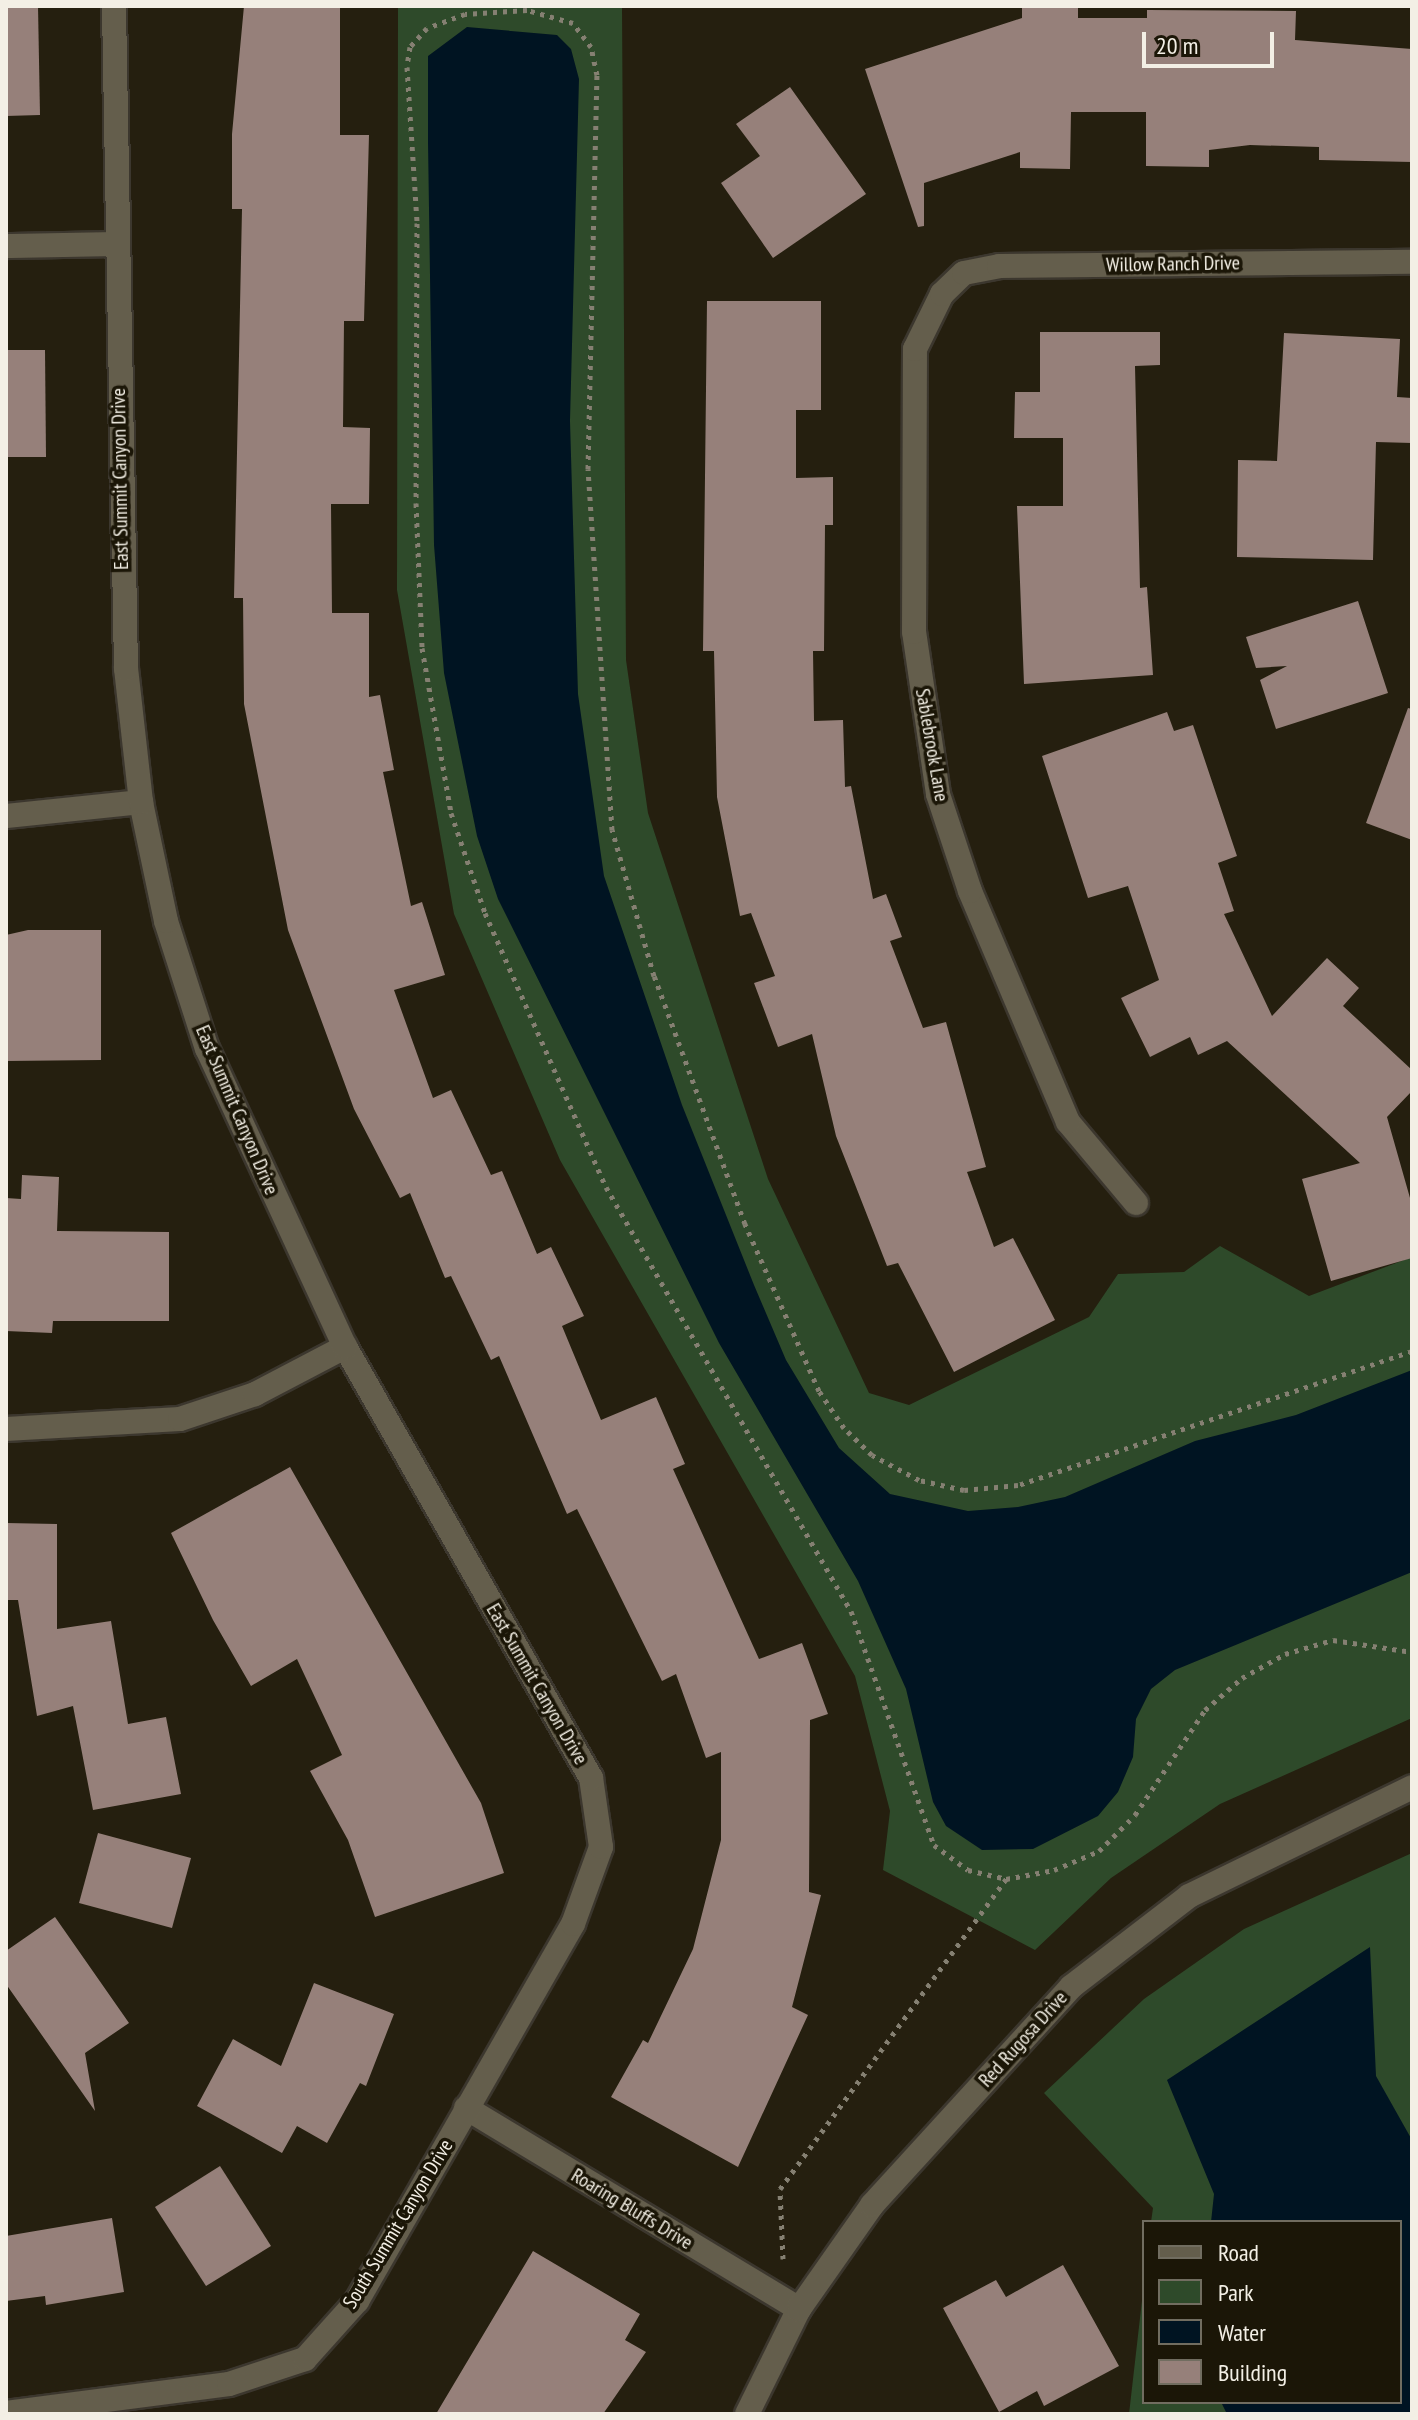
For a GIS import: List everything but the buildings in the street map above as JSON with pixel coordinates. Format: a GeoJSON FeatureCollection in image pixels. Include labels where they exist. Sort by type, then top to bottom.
{"type":"FeatureCollection","features":[{"type":"Feature","properties":{"kind":"street","name":"East Summit Canyon Drive"},"geometry":{"type":"LineString","coordinates":[[114,6],[120,546],[141,802],[166,921],[207,1049],[345,1347],[591,1778],[601,1847],[573,1924],[466,2108]]}},
{"type":"Feature","properties":{"kind":"street"},"geometry":{"type":"LineString","coordinates":[[6,246],[117,244]]}},
{"type":"Feature","properties":{"kind":"street","name":"Willow Ranch Drive"},"geometry":{"type":"LineString","coordinates":[[942,294],[964,273],[999,266],[1412,262]]}},
{"type":"Feature","properties":{"kind":"street","name":"Sablebrook Lane"},"geometry":{"type":"LineString","coordinates":[[942,294],[915,349],[914,632],[938,794],[970,891],[1068,1122],[1136,1203]]}},
{"type":"Feature","properties":{"kind":"street"},"geometry":{"type":"LineString","coordinates":[[6,816],[141,802]]}},
{"type":"Feature","properties":{"kind":"street"},"geometry":{"type":"LineString","coordinates":[[6,1429],[180,1419],[255,1394],[345,1347]]}},
{"type":"Feature","properties":{"kind":"street","name":"Red Rugosa Drive"},"geometry":{"type":"LineString","coordinates":[[747,2414],[799,2309],[872,2205],[1071,1987],[1189,1896],[1412,1787]]}},
{"type":"Feature","properties":{"kind":"street","name":"Roaring Bluffs Drive"},"geometry":{"type":"LineString","coordinates":[[466,2108],[799,2309]]}},
{"type":"Feature","properties":{"kind":"street","name":"South Summit Canyon Drive"},"geometry":{"type":"LineString","coordinates":[[6,2413],[229,2384],[305,2359],[357,2301],[466,2108]]}},
{"type":"Feature","properties":{"kind":"path"},"geometry":{"type":"LineString","coordinates":[[1412,1351],[1018,1485],[964,1490],[919,1480],[872,1455],[844,1428],[819,1391],[745,1224],[654,976],[612,830],[588,469],[597,75],[591,47],[573,23],[527,10],[465,14],[427,28],[410,47],[407,67],[417,223],[416,503],[422,648],[451,813],[485,913],[606,1187],[851,1611],[934,1845],[968,1870],[1006,1879],[1054,1870],[1099,1851],[1135,1815],[1205,1710],[1285,1654],[1333,1640],[1412,1652]]}},
{"type":"Feature","properties":{"kind":"path"},"geometry":{"type":"LineString","coordinates":[[799,2309],[776,2227],[780,2189],[1006,1879]]}},
{"type":"Feature","properties":{"kind":"green space"},"geometry":{"type":"Polygon","coordinates":[[[398,6],[622,6],[626,660],[648,813],[768,1179],[869,1393],[909,1405],[1089,1317],[1118,1274],[1184,1272],[1220,1246],[1309,1296],[1412,1257],[1412,1718],[1220,1804],[1111,1878],[1035,1950],[883,1870],[890,1811],[855,1676],[560,1160],[454,914],[397,590],[398,6]]]}},
{"type":"Feature","properties":{"kind":"green space"},"geometry":{"type":"Polygon","coordinates":[[[1412,1853],[1412,2414],[1129,2414],[1142,2300],[1142,2404],[1402,2404],[1402,2220],[1151,2220],[1153,2208],[1044,2093],[1144,1999],[1244,1929],[1412,1853]]]}},
{"type":"Feature","properties":{"kind":"water"},"geometry":{"type":"Polygon","coordinates":[[[467,27],[557,35],[571,49],[579,79],[570,421],[578,694],[604,876],[682,1105],[754,1285],[786,1360],[839,1448],[890,1494],[968,1511],[1018,1507],[1065,1497],[1195,1441],[1296,1415],[1412,1370],[1412,1572],[1175,1670],[1151,1689],[1136,1719],[1133,1757],[1118,1792],[1098,1816],[1033,1849],[982,1850],[946,1826],[933,1802],[906,1689],[858,1581],[719,1343],[498,899],[477,836],[444,673],[434,545],[428,142],[428,56],[467,27]]]}},
{"type":"Feature","properties":{"kind":"water"},"geometry":{"type":"Polygon","coordinates":[[[1370,1947],[1376,2076],[1412,2140],[1412,2414],[1227,2414],[1222,2404],[1402,2404],[1402,2220],[1211,2220],[1214,2194],[1167,2080],[1370,1947]]]}}]}
